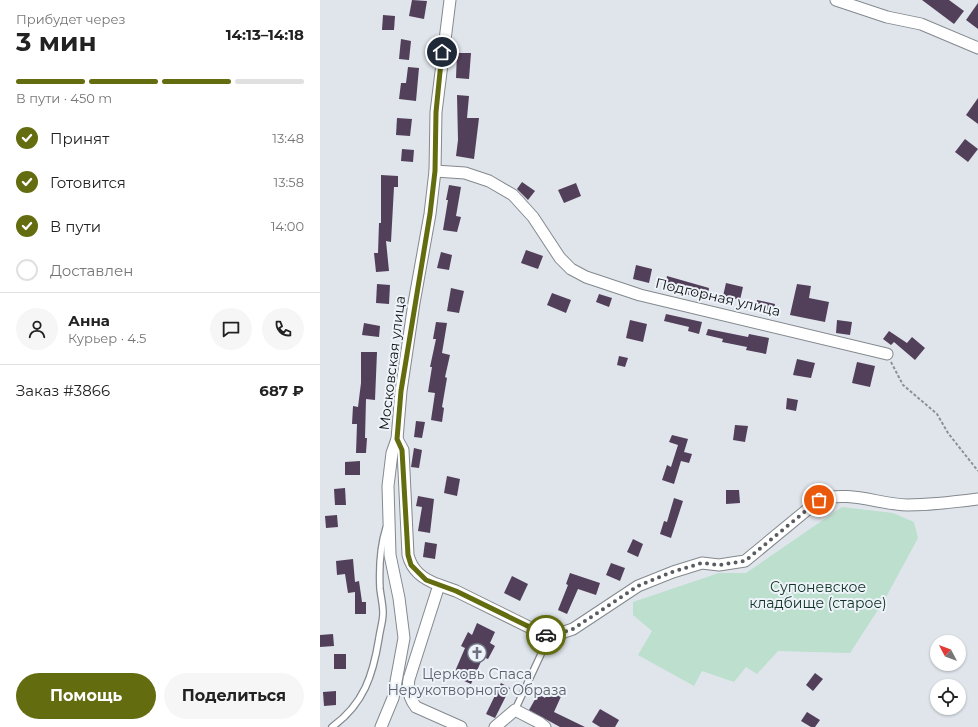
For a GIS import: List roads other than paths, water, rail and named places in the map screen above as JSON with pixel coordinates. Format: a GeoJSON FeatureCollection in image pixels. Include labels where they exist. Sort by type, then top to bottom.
{"type":"FeatureCollection","features":[{"type":"Feature","properties":{"kind":"street","name":"Московская улица"},"geometry":{"type":"LineString","coordinates":[[381,727],[393,698],[404,638],[399,598],[390,555],[388,486],[392,453],[397,439],[401,391],[430,214],[435,171],[436,112],[450,0]]}},
{"type":"Feature","properties":{"kind":"street"},"geometry":{"type":"LineString","coordinates":[[836,0],[887,17],[921,24],[978,48]]}},
{"type":"Feature","properties":{"kind":"street","name":"Подгорная улица"},"geometry":{"type":"LineString","coordinates":[[435,171],[465,173],[489,181],[513,195],[533,217],[560,258],[571,269],[586,277],[640,295],[887,354]]}},
{"type":"Feature","properties":{"kind":"street"},"geometry":{"type":"LineString","coordinates":[[397,439],[402,450],[408,555],[411,565],[418,574],[439,585],[456,591],[549,637],[573,629],[638,586],[702,563],[719,565],[745,561],[819,500],[832,496],[907,505],[978,499]]}},
{"type":"Feature","properties":{"kind":"street"},"geometry":{"type":"LineString","coordinates":[[439,585],[409,679],[409,694],[411,701],[416,707],[461,727]]}},
{"type":"Feature","properties":{"kind":"street"},"geometry":{"type":"LineString","coordinates":[[495,727],[515,710],[540,723],[544,727]]}},
{"type":"Feature","properties":{"kind":"lane"},"geometry":{"type":"LineString","coordinates":[[332,727],[342,720],[360,700],[370,680],[377,652],[383,613],[380,588],[381,543],[389,516]]}},
{"type":"Feature","properties":{"kind":"lane"},"geometry":{"type":"LineString","coordinates":[[515,710],[549,637]]}},
{"type":"Feature","properties":{"kind":"place","name":"Церковь Спаса Нерукотворного Образа"},"geometry":{"type":"Point","coordinates":[477,653]}},
{"type":"Feature","properties":{"kind":"park label","name":"Супоневское кладбище (старое)"},"geometry":{"type":"Point","coordinates":[818,596]}}]}
